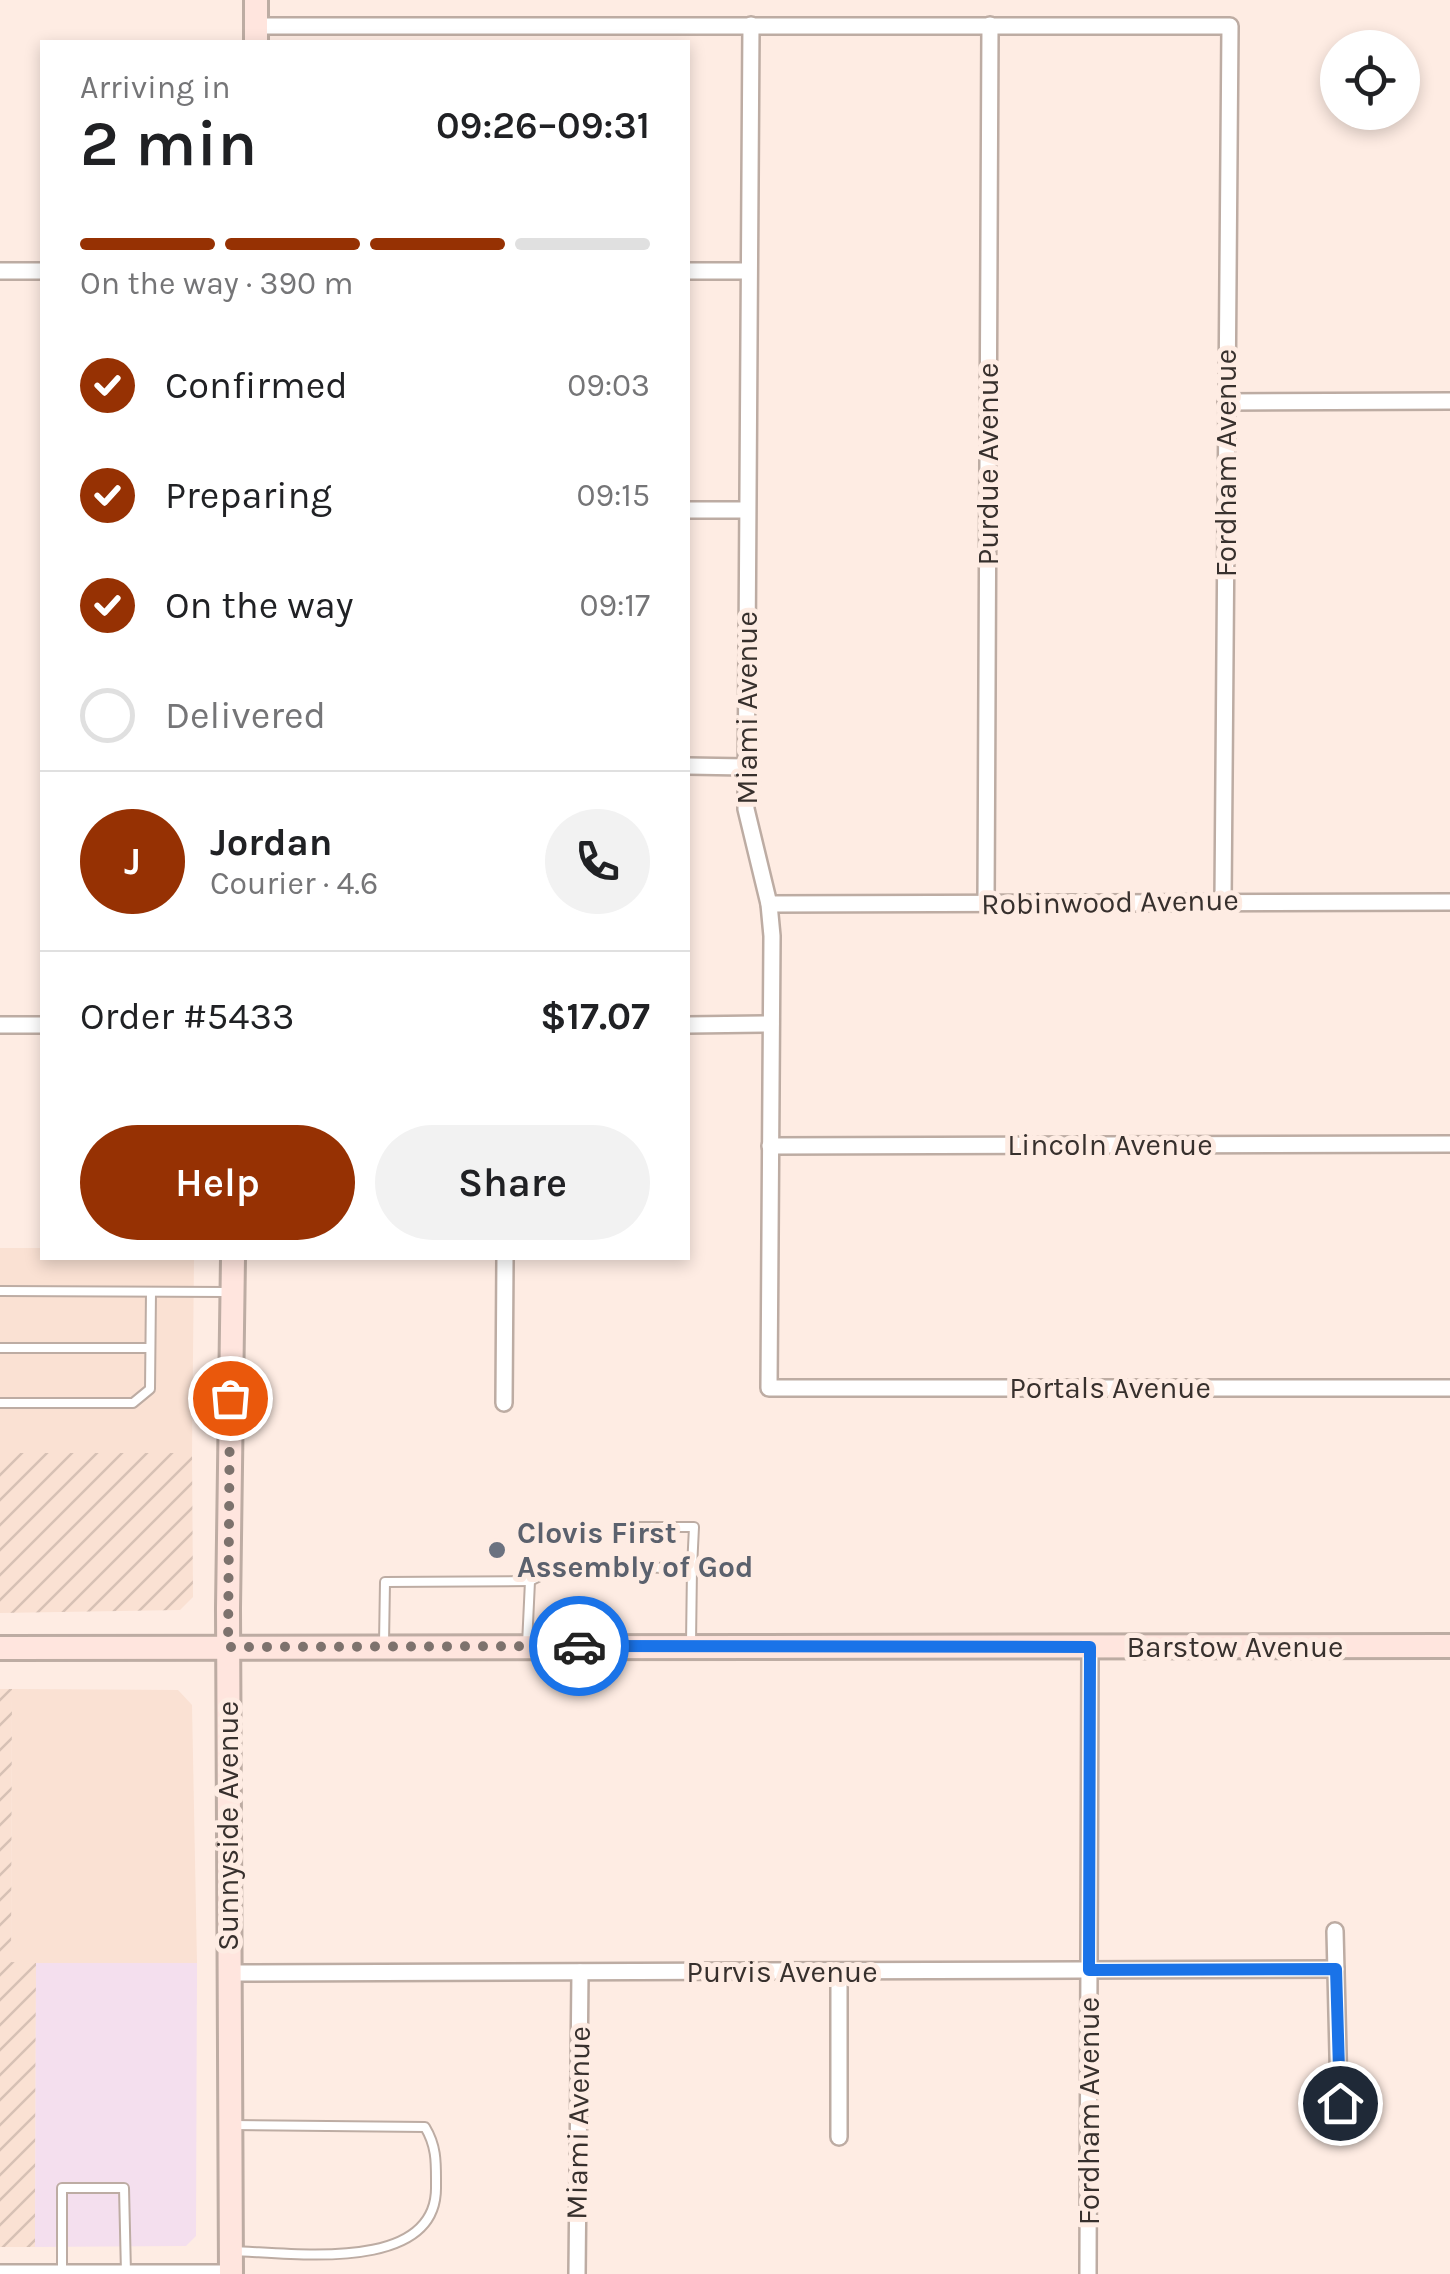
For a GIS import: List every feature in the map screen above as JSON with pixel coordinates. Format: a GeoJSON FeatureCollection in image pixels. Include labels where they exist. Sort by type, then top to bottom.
{"type":"FeatureCollection","features":[{"type":"Feature","properties":{"kind":"main road"},"geometry":{"type":"LineString","coordinates":[[256,0],[256,34]]}},
{"type":"Feature","properties":{"kind":"main road","name":"Sunnyside Avenue"},"geometry":{"type":"LineString","coordinates":[[230,2266],[227,1972],[233,1260]]}},
{"type":"Feature","properties":{"kind":"main road","name":"Barstow Avenue"},"geometry":{"type":"LineString","coordinates":[[0,1648],[384,1644],[1450,1646]]}},
{"type":"Feature","properties":{"kind":"street","name":"Miami Avenue"},"geometry":{"type":"LineString","coordinates":[[751,25],[746,767],[751,845],[769,904],[770,1388]]}},
{"type":"Feature","properties":{"kind":"street"},"geometry":{"type":"LineString","coordinates":[[256,34],[990,25]]}},
{"type":"Feature","properties":{"kind":"street","name":"Fordham Avenue"},"geometry":{"type":"LineString","coordinates":[[990,25],[1230,26],[1223,900]]}},
{"type":"Feature","properties":{"kind":"street","name":"Purdue Avenue"},"geometry":{"type":"LineString","coordinates":[[986,904],[990,25]]}},
{"type":"Feature","properties":{"kind":"street"},"geometry":{"type":"LineString","coordinates":[[0,271],[40,271]]}},
{"type":"Feature","properties":{"kind":"street"},"geometry":{"type":"LineString","coordinates":[[690,271],[747,272]]}},
{"type":"Feature","properties":{"kind":"street"},"geometry":{"type":"LineString","coordinates":[[1226,402],[1450,401]]}},
{"type":"Feature","properties":{"kind":"street"},"geometry":{"type":"LineString","coordinates":[[690,510],[746,510]]}},
{"type":"Feature","properties":{"kind":"street"},"geometry":{"type":"LineString","coordinates":[[690,766],[746,767]]}},
{"type":"Feature","properties":{"kind":"street","name":"Robinwood Avenue"},"geometry":{"type":"LineString","coordinates":[[769,904],[1450,902]]}},
{"type":"Feature","properties":{"kind":"street"},"geometry":{"type":"LineString","coordinates":[[690,1025],[771,1024]]}},
{"type":"Feature","properties":{"kind":"street"},"geometry":{"type":"LineString","coordinates":[[0,1025],[40,1025]]}},
{"type":"Feature","properties":{"kind":"street","name":"Lincoln Avenue"},"geometry":{"type":"LineString","coordinates":[[770,1146],[1450,1144]]}},
{"type":"Feature","properties":{"kind":"street"},"geometry":{"type":"LineString","coordinates":[[504,1402],[505,1260]]}},
{"type":"Feature","properties":{"kind":"street","name":"Portals Avenue"},"geometry":{"type":"LineString","coordinates":[[770,1388],[1450,1388]]}},
{"type":"Feature","properties":{"kind":"street","name":"Fordham Avenue"},"geometry":{"type":"LineString","coordinates":[[1088,2274],[1090,1647]]}},
{"type":"Feature","properties":{"kind":"street"},"geometry":{"type":"LineString","coordinates":[[1336,1931],[1340,2136]]}},
{"type":"Feature","properties":{"kind":"street","name":"Purvis Avenue"},"geometry":{"type":"LineString","coordinates":[[227,1972],[1336,1969]]}},
{"type":"Feature","properties":{"kind":"street","name":"Miami Avenue"},"geometry":{"type":"LineString","coordinates":[[577,2274],[580,1972]]}},
{"type":"Feature","properties":{"kind":"street"},"geometry":{"type":"LineString","coordinates":[[839,1972],[839,2137]]}},
{"type":"Feature","properties":{"kind":"street"},"geometry":{"type":"LineString","coordinates":[[0,2273],[126,2273],[230,2266]]}},
{"type":"Feature","properties":{"kind":"lane"},"geometry":{"type":"LineString","coordinates":[[0,1291],[233,1292]]}},
{"type":"Feature","properties":{"kind":"lane"},"geometry":{"type":"LineString","coordinates":[[0,1402],[133,1402],[150,1389],[151,1292]]}},
{"type":"Feature","properties":{"kind":"lane"},"geometry":{"type":"LineString","coordinates":[[0,1348],[150,1348]]}},
{"type":"Feature","properties":{"kind":"lane"},"geometry":{"type":"LineString","coordinates":[[629,1526],[694,1527],[691,1646]]}},
{"type":"Feature","properties":{"kind":"lane"},"geometry":{"type":"LineString","coordinates":[[384,1644],[386,1582],[530,1581],[558,1567],[692,1568]]}},
{"type":"Feature","properties":{"kind":"lane"},"geometry":{"type":"LineString","coordinates":[[527,1645],[530,1581]]}},
{"type":"Feature","properties":{"kind":"lane"},"geometry":{"type":"LineString","coordinates":[[230,2126],[425,2127],[436,2145],[436,2203],[418,2233],[367,2254],[230,2266]]}},
{"type":"Feature","properties":{"kind":"lane"},"geometry":{"type":"LineString","coordinates":[[62,2273],[62,2188],[124,2188],[126,2273]]}},
{"type":"Feature","properties":{"kind":"shaded area"},"geometry":{"type":"Polygon","coordinates":[[[0,1248],[40,1248],[40,1260],[194,1260],[192,1453],[0,1453],[0,1248]]]}},
{"type":"Feature","properties":{"kind":"shaded area"},"geometry":{"type":"Polygon","coordinates":[[[0,1453],[192,1453],[193,1597],[180,1610],[0,1613],[0,1453]]]}},
{"type":"Feature","properties":{"kind":"shaded area"},"geometry":{"type":"Polygon","coordinates":[[[0,1689],[12,1689],[11,1962],[36,1963],[35,2247],[0,2247],[0,1689]]]}},
{"type":"Feature","properties":{"kind":"shaded area"},"geometry":{"type":"Polygon","coordinates":[[[12,1689],[178,1690],[192,1705],[197,1963],[11,1963],[12,1689]]]}},
{"type":"Feature","properties":{"kind":"shaded area"},"geometry":{"type":"Polygon","coordinates":[[[36,1963],[197,1963],[196,2236],[186,2246],[35,2247],[36,1963]]]}},
{"type":"Feature","properties":{"kind":"way so far"},"geometry":{"type":"LineString","coordinates":[[230,1398],[228,1647],[579,1646]]}},
{"type":"Feature","properties":{"kind":"place","name":"Clovis First Assembly of God"},"geometry":{"type":"Point","coordinates":[497,1550]}},
{"type":"Feature","properties":{"kind":"route"},"geometry":{"type":"LineString","coordinates":[[579,1646],[1090,1647],[1089,1970],[1336,1969],[1340,2103]]}}]}
